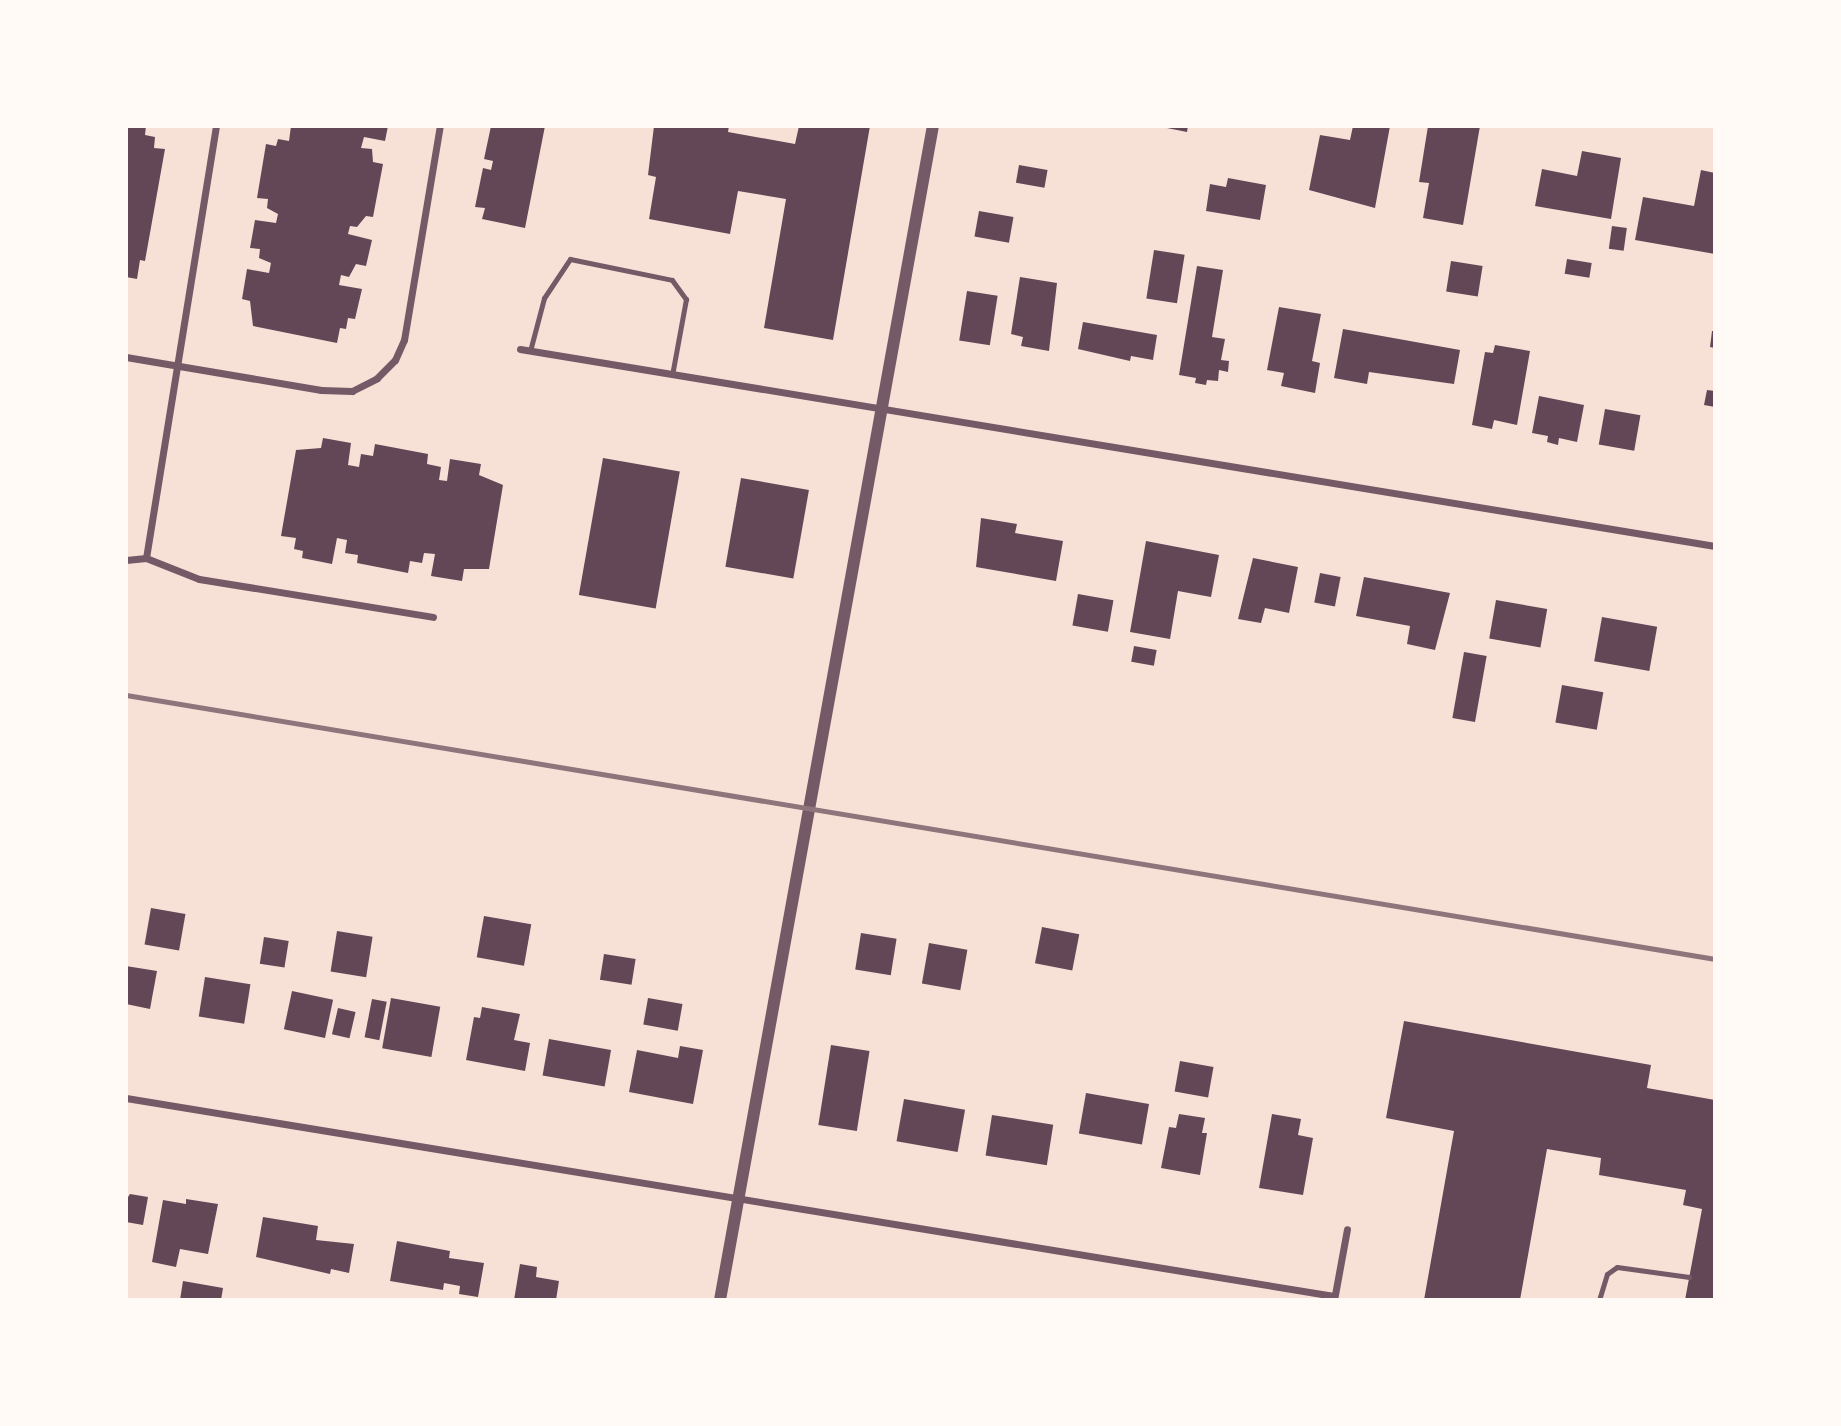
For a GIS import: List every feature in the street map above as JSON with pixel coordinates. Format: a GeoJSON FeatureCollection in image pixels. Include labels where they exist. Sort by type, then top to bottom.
{"type":"FeatureCollection","features":[{"type":"Feature","properties":{"kind":"street"},"geometry":{"type":"LineString","coordinates":[[146,558],[216,126]]}},
{"type":"Feature","properties":{"kind":"street"},"geometry":{"type":"LineString","coordinates":[[126,357],[321,390],[352,391],[377,378],[394,360],[404,340],[440,126]]}},
{"type":"Feature","properties":{"kind":"street"},"geometry":{"type":"LineString","coordinates":[[720,1300],[933,126]]}},
{"type":"Feature","properties":{"kind":"street"},"geometry":{"type":"LineString","coordinates":[[520,349],[1715,546]]}},
{"type":"Feature","properties":{"kind":"street"},"geometry":{"type":"LineString","coordinates":[[126,560],[146,558],[199,579],[433,617]]}},
{"type":"Feature","properties":{"kind":"street"},"geometry":{"type":"LineString","coordinates":[[126,1098],[1334,1298],[1347,1229]]}},
{"type":"Feature","properties":{"kind":"lane"},"geometry":{"type":"LineString","coordinates":[[530,351],[544,298],[570,260],[673,280],[686,299],[672,375]]}},
{"type":"Feature","properties":{"kind":"lane"},"geometry":{"type":"LineString","coordinates":[[1599,1300],[1607,1274],[1617,1267],[1689,1278]]}},
{"type":"Feature","properties":{"kind":"building"},"geometry":{"type":"Polygon","coordinates":[[[126,126],[146,126],[145,135],[155,137],[154,148],[165,149],[145,261],[140,260],[137,279],[126,277],[126,126]]]}},
{"type":"Feature","properties":{"kind":"building"},"geometry":{"type":"Polygon","coordinates":[[[291,126],[388,126],[385,141],[364,137],[361,148],[372,149],[373,162],[383,164],[373,217],[366,216],[357,227],[350,226],[348,234],[372,240],[366,266],[356,264],[349,277],[341,275],[339,285],[362,289],[355,319],[348,318],[346,329],[340,328],[337,343],[253,326],[250,301],[242,299],[247,269],[269,273],[271,263],[259,258],[260,249],[250,248],[255,220],[276,223],[278,214],[267,208],[268,199],[257,198],[266,144],[276,146],[278,139],[289,141],[291,126]]]}},
{"type":"Feature","properties":{"kind":"building"},"geometry":{"type":"Polygon","coordinates":[[[491,126],[545,126],[525,228],[482,219],[485,208],[475,207],[483,168],[491,170],[493,161],[484,159],[491,126]]]}},
{"type":"Feature","properties":{"kind":"building"},"geometry":{"type":"Polygon","coordinates":[[[654,126],[729,126],[728,132],[795,144],[799,126],[870,126],[833,340],[764,328],[786,199],[738,191],[730,234],[649,219],[656,177],[648,175],[654,126]]]}},
{"type":"Feature","properties":{"kind":"building"},"geometry":{"type":"Polygon","coordinates":[[[1157,126],[1188,126],[1187,132],[1157,126]]]}},
{"type":"Feature","properties":{"kind":"building"},"geometry":{"type":"Polygon","coordinates":[[[1353,126],[1390,126],[1375,208],[1309,190],[1320,135],[1350,140],[1353,126]]]}},
{"type":"Feature","properties":{"kind":"building"},"geometry":{"type":"Polygon","coordinates":[[[1428,126],[1480,126],[1463,225],[1423,218],[1429,183],[1419,182],[1428,126]]]}},
{"type":"Feature","properties":{"kind":"building"},"geometry":{"type":"Polygon","coordinates":[[[1582,151],[1621,158],[1611,219],[1535,206],[1542,169],[1577,176],[1582,151]]]}},
{"type":"Feature","properties":{"kind":"building"},"geometry":{"type":"Polygon","coordinates":[[[1019,165],[1048,170],[1044,188],[1016,183],[1019,165]]]}},
{"type":"Feature","properties":{"kind":"building"},"geometry":{"type":"Polygon","coordinates":[[[1701,170],[1715,173],[1715,254],[1635,240],[1643,197],[1694,206],[1701,170]]]}},
{"type":"Feature","properties":{"kind":"building"},"geometry":{"type":"Polygon","coordinates":[[[1228,178],[1266,185],[1260,220],[1206,211],[1210,184],[1226,187],[1228,178]]]}},
{"type":"Feature","properties":{"kind":"building"},"geometry":{"type":"Polygon","coordinates":[[[979,211],[1013,217],[1009,243],[974,237],[979,211]]]}},
{"type":"Feature","properties":{"kind":"building"},"geometry":{"type":"Polygon","coordinates":[[[1612,226],[1627,228],[1624,251],[1609,249],[1612,226]]]}},
{"type":"Feature","properties":{"kind":"building"},"geometry":{"type":"Polygon","coordinates":[[[1154,250],[1185,255],[1177,303],[1146,298],[1154,250]]]}},
{"type":"Feature","properties":{"kind":"building"},"geometry":{"type":"Polygon","coordinates":[[[1567,259],[1592,263],[1589,278],[1565,274],[1567,259]]]}},
{"type":"Feature","properties":{"kind":"building"},"geometry":{"type":"Polygon","coordinates":[[[1451,261],[1483,266],[1478,297],[1446,292],[1451,261]]]}},
{"type":"Feature","properties":{"kind":"building"},"geometry":{"type":"Polygon","coordinates":[[[1197,266],[1223,270],[1212,337],[1225,339],[1221,360],[1229,361],[1228,372],[1219,370],[1218,381],[1207,380],[1206,385],[1195,383],[1196,378],[1179,375],[1197,266]]]}},
{"type":"Feature","properties":{"kind":"building"},"geometry":{"type":"Polygon","coordinates":[[[1020,277],[1057,283],[1049,351],[1021,346],[1023,337],[1011,334],[1020,277]]]}},
{"type":"Feature","properties":{"kind":"building"},"geometry":{"type":"Polygon","coordinates":[[[967,291],[998,296],[990,345],[959,340],[967,291]]]}},
{"type":"Feature","properties":{"kind":"building"},"geometry":{"type":"Polygon","coordinates":[[[1279,307],[1321,314],[1312,361],[1320,363],[1315,393],[1281,386],[1284,373],[1267,370],[1279,307]]]}},
{"type":"Feature","properties":{"kind":"building"},"geometry":{"type":"Polygon","coordinates":[[[1083,322],[1157,335],[1153,360],[1131,356],[1130,361],[1078,349],[1083,322]]]}},
{"type":"Feature","properties":{"kind":"building"},"geometry":{"type":"Polygon","coordinates":[[[1343,329],[1460,350],[1454,384],[1369,372],[1367,384],[1334,378],[1343,329]]]}},
{"type":"Feature","properties":{"kind":"building"},"geometry":{"type":"Polygon","coordinates":[[[1712,331],[1715,331],[1715,348],[1710,347],[1712,331]]]}},
{"type":"Feature","properties":{"kind":"building"},"geometry":{"type":"Polygon","coordinates":[[[1495,345],[1530,351],[1517,425],[1494,420],[1492,429],[1472,425],[1485,352],[1493,353],[1495,345]]]}},
{"type":"Feature","properties":{"kind":"building"},"geometry":{"type":"Polygon","coordinates":[[[1707,390],[1715,391],[1715,407],[1704,405],[1707,390]]]}},
{"type":"Feature","properties":{"kind":"building"},"geometry":{"type":"Polygon","coordinates":[[[1539,396],[1584,405],[1577,442],[1559,438],[1558,445],[1547,442],[1548,436],[1532,433],[1539,396]]]}},
{"type":"Feature","properties":{"kind":"building"},"geometry":{"type":"Polygon","coordinates":[[[1605,409],[1640,415],[1634,451],[1599,444],[1605,409]]]}},
{"type":"Feature","properties":{"kind":"building"},"geometry":{"type":"Polygon","coordinates":[[[323,438],[351,443],[348,465],[359,467],[361,454],[373,456],[375,444],[428,454],[427,464],[441,467],[439,480],[447,481],[450,459],[481,464],[479,475],[503,485],[489,569],[464,569],[462,581],[431,576],[435,554],[424,553],[422,563],[410,561],[408,573],[357,563],[358,555],[345,553],[347,540],[337,538],[332,564],[302,558],[303,551],[294,549],[296,538],[281,536],[296,450],[321,448],[323,438]]]}},
{"type":"Feature","properties":{"kind":"building"},"geometry":{"type":"Polygon","coordinates":[[[603,458],[680,472],[656,608],[579,595],[603,458]]]}},
{"type":"Feature","properties":{"kind":"building"},"geometry":{"type":"Polygon","coordinates":[[[741,478],[809,490],[793,579],[725,567],[741,478]]]}},
{"type":"Feature","properties":{"kind":"building"},"geometry":{"type":"Polygon","coordinates":[[[981,518],[1017,524],[1015,533],[1063,541],[1056,581],[976,567],[981,518]]]}},
{"type":"Feature","properties":{"kind":"building"},"geometry":{"type":"Polygon","coordinates":[[[1146,541],[1219,555],[1211,597],[1178,591],[1170,639],[1130,632],[1146,541]]]}},
{"type":"Feature","properties":{"kind":"building"},"geometry":{"type":"Polygon","coordinates":[[[1253,558],[1298,567],[1289,613],[1265,608],[1261,623],[1238,619],[1253,558]]]}},
{"type":"Feature","properties":{"kind":"building"},"geometry":{"type":"Polygon","coordinates":[[[1320,573],[1341,577],[1335,606],[1314,602],[1320,573]]]}},
{"type":"Feature","properties":{"kind":"building"},"geometry":{"type":"Polygon","coordinates":[[[1364,577],[1450,593],[1435,650],[1407,644],[1410,626],[1356,616],[1364,577]]]}},
{"type":"Feature","properties":{"kind":"building"},"geometry":{"type":"Polygon","coordinates":[[[1078,594],[1113,600],[1108,632],[1072,626],[1078,594]]]}},
{"type":"Feature","properties":{"kind":"building"},"geometry":{"type":"Polygon","coordinates":[[[1496,600],[1547,609],[1540,647],[1489,638],[1496,600]]]}},
{"type":"Feature","properties":{"kind":"building"},"geometry":{"type":"Polygon","coordinates":[[[1602,617],[1657,627],[1649,671],[1594,661],[1602,617]]]}},
{"type":"Feature","properties":{"kind":"building"},"geometry":{"type":"Polygon","coordinates":[[[1134,646],[1157,650],[1154,666],[1131,662],[1134,646]]]}},
{"type":"Feature","properties":{"kind":"building"},"geometry":{"type":"Polygon","coordinates":[[[1464,652],[1487,656],[1475,722],[1452,718],[1464,652]]]}},
{"type":"Feature","properties":{"kind":"building"},"geometry":{"type":"Polygon","coordinates":[[[1562,685],[1603,692],[1597,730],[1555,722],[1562,685]]]}},
{"type":"Feature","properties":{"kind":"building"},"geometry":{"type":"Polygon","coordinates":[[[151,908],[185,914],[179,951],[145,944],[151,908]]]}},
{"type":"Feature","properties":{"kind":"building"},"geometry":{"type":"Polygon","coordinates":[[[484,916],[531,924],[524,966],[477,957],[484,916]]]}},
{"type":"Feature","properties":{"kind":"building"},"geometry":{"type":"Polygon","coordinates":[[[1042,927],[1079,934],[1072,971],[1035,963],[1042,927]]]}},
{"type":"Feature","properties":{"kind":"building"},"geometry":{"type":"Polygon","coordinates":[[[337,931],[373,937],[366,977],[331,971],[337,931]]]}},
{"type":"Feature","properties":{"kind":"building"},"geometry":{"type":"Polygon","coordinates":[[[861,933],[897,939],[891,975],[855,970],[861,933]]]}},
{"type":"Feature","properties":{"kind":"building"},"geometry":{"type":"Polygon","coordinates":[[[264,937],[289,941],[284,968],[260,964],[264,937]]]}},
{"type":"Feature","properties":{"kind":"building"},"geometry":{"type":"Polygon","coordinates":[[[929,943],[967,950],[960,990],[922,983],[929,943]]]}},
{"type":"Feature","properties":{"kind":"building"},"geometry":{"type":"Polygon","coordinates":[[[604,954],[636,959],[632,985],[600,980],[604,954]]]}},
{"type":"Feature","properties":{"kind":"building"},"geometry":{"type":"Polygon","coordinates":[[[126,966],[157,971],[150,1009],[126,1004],[126,966]]]}},
{"type":"Feature","properties":{"kind":"building"},"geometry":{"type":"Polygon","coordinates":[[[205,977],[250,984],[244,1024],[199,1017],[205,977]]]}},
{"type":"Feature","properties":{"kind":"building"},"geometry":{"type":"Polygon","coordinates":[[[292,991],[333,1000],[325,1038],[284,1029],[292,991]]]}},
{"type":"Feature","properties":{"kind":"building"},"geometry":{"type":"Polygon","coordinates":[[[391,998],[440,1007],[431,1057],[382,1048],[391,998]]]}},
{"type":"Feature","properties":{"kind":"building"},"geometry":{"type":"Polygon","coordinates":[[[648,998],[682,1004],[678,1031],[643,1025],[648,998]]]}},
{"type":"Feature","properties":{"kind":"building"},"geometry":{"type":"Polygon","coordinates":[[[372,999],[387,1002],[379,1040],[365,1037],[372,999]]]}},
{"type":"Feature","properties":{"kind":"building"},"geometry":{"type":"Polygon","coordinates":[[[482,1007],[520,1014],[514,1040],[530,1043],[525,1071],[466,1060],[474,1017],[480,1018],[482,1007]]]}},
{"type":"Feature","properties":{"kind":"building"},"geometry":{"type":"Polygon","coordinates":[[[338,1008],[356,1012],[349,1038],[332,1034],[338,1008]]]}},
{"type":"Feature","properties":{"kind":"building"},"geometry":{"type":"Polygon","coordinates":[[[1404,1021],[1651,1065],[1647,1088],[1715,1100],[1715,1300],[1685,1300],[1702,1209],[1683,1205],[1686,1190],[1599,1175],[1601,1158],[1547,1149],[1520,1300],[1424,1300],[1454,1131],[1386,1118],[1404,1021]]]}},
{"type":"Feature","properties":{"kind":"building"},"geometry":{"type":"Polygon","coordinates":[[[549,1039],[611,1050],[605,1086],[543,1075],[549,1039]]]}},
{"type":"Feature","properties":{"kind":"building"},"geometry":{"type":"Polygon","coordinates":[[[831,1045],[870,1051],[857,1131],[818,1125],[831,1045]]]}},
{"type":"Feature","properties":{"kind":"building"},"geometry":{"type":"Polygon","coordinates":[[[680,1046],[703,1050],[693,1104],[629,1092],[637,1050],[678,1058],[680,1046]]]}},
{"type":"Feature","properties":{"kind":"building"},"geometry":{"type":"Polygon","coordinates":[[[1180,1061],[1213,1067],[1208,1097],[1175,1092],[1180,1061]]]}},
{"type":"Feature","properties":{"kind":"building"},"geometry":{"type":"Polygon","coordinates":[[[1086,1093],[1149,1104],[1142,1144],[1079,1133],[1086,1093]]]}},
{"type":"Feature","properties":{"kind":"building"},"geometry":{"type":"Polygon","coordinates":[[[904,1099],[965,1110],[958,1152],[897,1141],[904,1099]]]}},
{"type":"Feature","properties":{"kind":"building"},"geometry":{"type":"Polygon","coordinates":[[[1179,1114],[1205,1118],[1202,1133],[1207,1133],[1200,1175],[1161,1168],[1169,1127],[1176,1128],[1179,1114]]]}},
{"type":"Feature","properties":{"kind":"building"},"geometry":{"type":"Polygon","coordinates":[[[1272,1114],[1301,1119],[1298,1135],[1313,1138],[1303,1195],[1259,1188],[1272,1114]]]}},
{"type":"Feature","properties":{"kind":"building"},"geometry":{"type":"Polygon","coordinates":[[[992,1115],[1053,1125],[1047,1165],[986,1155],[992,1115]]]}},
{"type":"Feature","properties":{"kind":"building"},"geometry":{"type":"Polygon","coordinates":[[[130,1194],[148,1197],[143,1225],[126,1222],[126,1200],[130,1194]]]}},
{"type":"Feature","properties":{"kind":"building"},"geometry":{"type":"Polygon","coordinates":[[[186,1199],[218,1204],[208,1254],[180,1249],[176,1267],[152,1262],[163,1200],[186,1204],[186,1199]]]}},
{"type":"Feature","properties":{"kind":"building"},"geometry":{"type":"Polygon","coordinates":[[[263,1217],[318,1226],[316,1240],[354,1244],[349,1273],[331,1269],[330,1274],[256,1257],[263,1217]]]}},
{"type":"Feature","properties":{"kind":"building"},"geometry":{"type":"Polygon","coordinates":[[[397,1241],[450,1251],[449,1258],[484,1263],[478,1297],[459,1294],[460,1286],[444,1283],[443,1290],[390,1281],[397,1241]]]}},
{"type":"Feature","properties":{"kind":"building"},"geometry":{"type":"Polygon","coordinates":[[[520,1264],[537,1267],[536,1277],[559,1281],[556,1300],[514,1300],[520,1264]]]}},
{"type":"Feature","properties":{"kind":"building"},"geometry":{"type":"Polygon","coordinates":[[[183,1281],[223,1288],[221,1300],[180,1300],[183,1281]]]}},
{"type":"Feature","properties":{"kind":"railway"},"geometry":{"type":"LineString","coordinates":[[126,695],[1715,959]]}}]}
